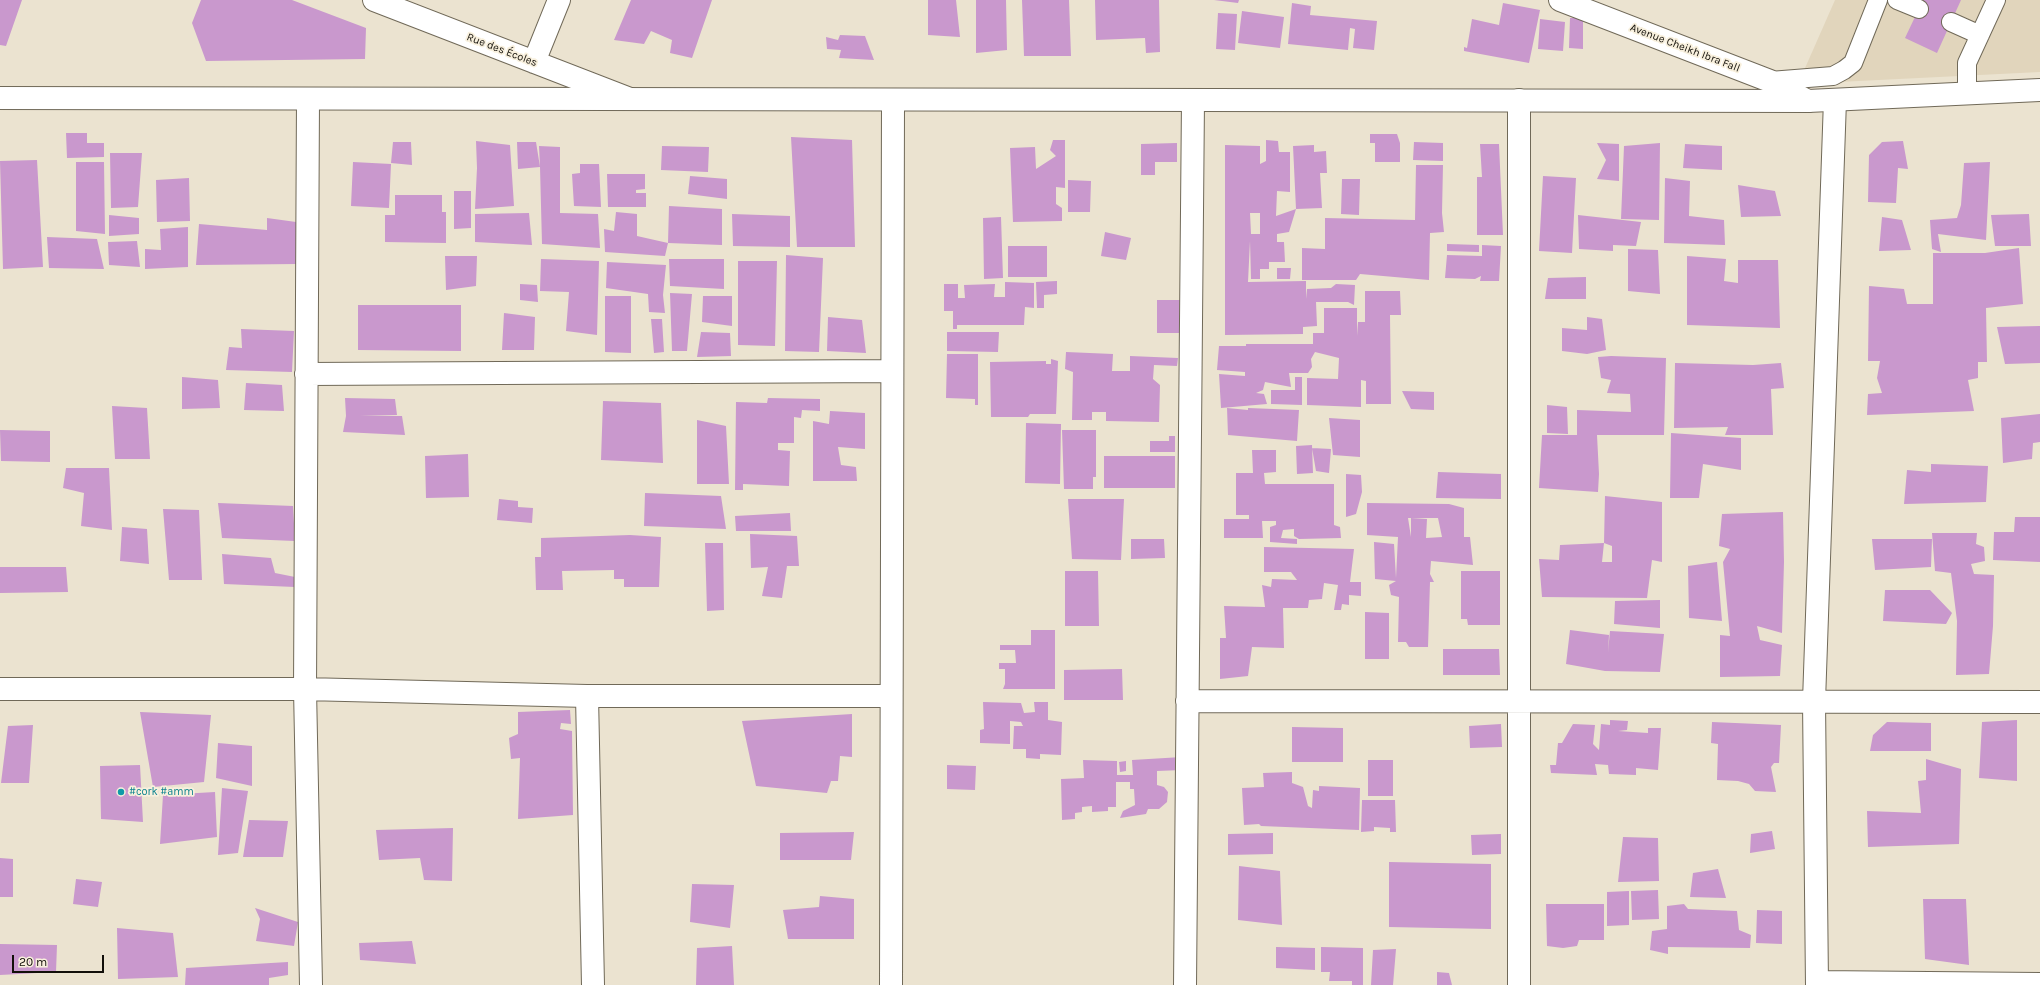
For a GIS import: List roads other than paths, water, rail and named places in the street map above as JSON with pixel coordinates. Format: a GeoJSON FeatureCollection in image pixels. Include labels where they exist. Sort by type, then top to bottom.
{"type":"FeatureCollection","features":[{"type":"Feature","properties":{"kind":"street","name":"Rue des Écoles"},"geometry":{"type":"LineString","coordinates":[[374,0],[631,99]]}},
{"type":"Feature","properties":{"kind":"street"},"geometry":{"type":"LineString","coordinates":[[534,62],[559,0]]}},
{"type":"Feature","properties":{"kind":"street","name":"Avenue Cheikh Ibra Fall"},"geometry":{"type":"LineString","coordinates":[[1560,0],[1770,81],[1808,101]]}},
{"type":"Feature","properties":{"kind":"street"},"geometry":{"type":"LineString","coordinates":[[0,98],[1808,101],[2040,90]]}},
{"type":"Feature","properties":{"kind":"street"},"geometry":{"type":"LineString","coordinates":[[308,99],[305,689],[311,985]]}},
{"type":"Feature","properties":{"kind":"street"},"geometry":{"type":"LineString","coordinates":[[891,985],[893,100]]}},
{"type":"Feature","properties":{"kind":"street"},"geometry":{"type":"LineString","coordinates":[[1185,985],[1193,100]]}},
{"type":"Feature","properties":{"kind":"street"},"geometry":{"type":"LineString","coordinates":[[1519,100],[1519,985]]}},
{"type":"Feature","properties":{"kind":"street"},"geometry":{"type":"LineString","coordinates":[[1835,100],[1814,701],[1817,983],[2040,984]]}},
{"type":"Feature","properties":{"kind":"street"},"geometry":{"type":"LineString","coordinates":[[306,374],[892,371]]}},
{"type":"Feature","properties":{"kind":"street"},"geometry":{"type":"LineString","coordinates":[[0,689],[305,689],[587,696],[891,696]]}},
{"type":"Feature","properties":{"kind":"street"},"geometry":{"type":"LineString","coordinates":[[587,696],[593,985]]}},
{"type":"Feature","properties":{"kind":"street"},"geometry":{"type":"LineString","coordinates":[[1188,702],[2040,702]]}},
{"type":"Feature","properties":{"kind":"lane"},"geometry":{"type":"LineString","coordinates":[[1770,81],[1833,76],[1844,70],[1853,63],[1878,0]]}},
{"type":"Feature","properties":{"kind":"lane"},"geometry":{"type":"LineString","coordinates":[[1897,0],[1919,9]]}},
{"type":"Feature","properties":{"kind":"lane"},"geometry":{"type":"LineString","coordinates":[[1967,94],[1968,63],[1996,0]]}},
{"type":"Feature","properties":{"kind":"lane"},"geometry":{"type":"LineString","coordinates":[[1951,22],[1980,35]]}},
{"type":"Feature","properties":{"kind":"place","name":"#cork #amm"},"geometry":{"type":"Point","coordinates":[121,792]}}]}
